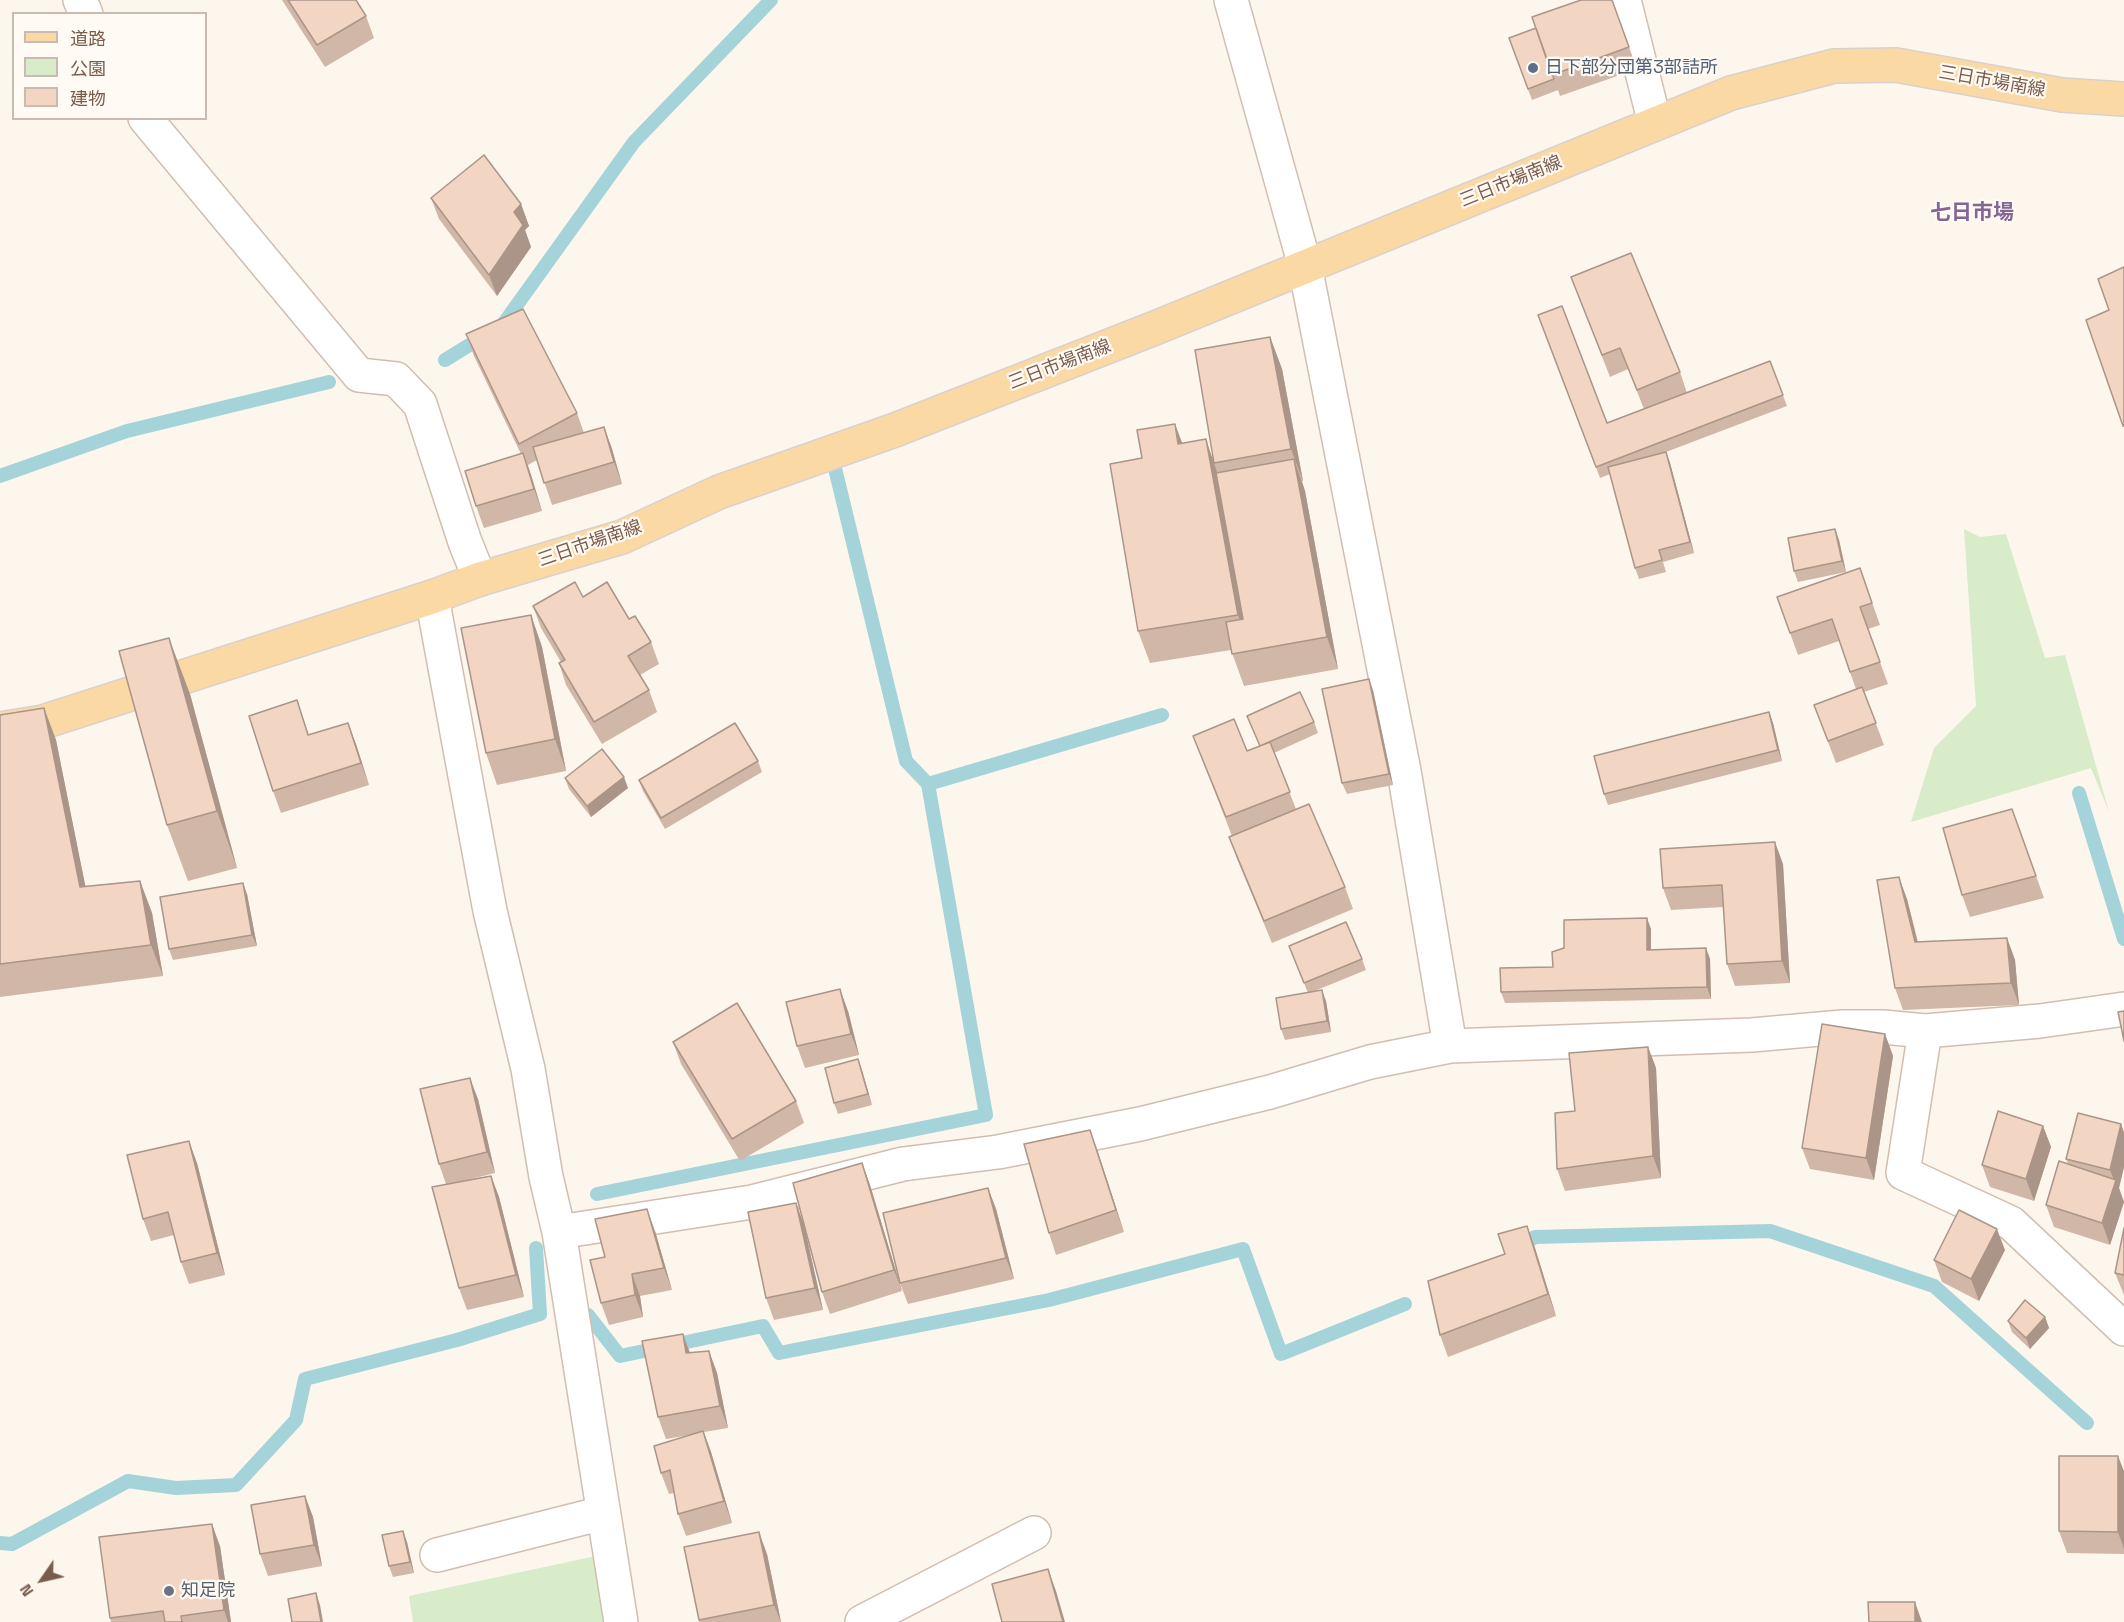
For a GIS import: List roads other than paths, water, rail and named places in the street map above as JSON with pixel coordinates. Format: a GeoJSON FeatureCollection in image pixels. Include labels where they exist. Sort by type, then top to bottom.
{"type":"FeatureCollection","features":[{"type":"Feature","properties":{"kind":"main road","name":"三日市場南線"},"geometry":{"type":"LineString","coordinates":[[0,729],[43,722],[432,597],[480,579],[622,537],[719,492],[895,430],[1155,328],[1731,93],[1834,66],[1896,65],[2062,95],[2124,99]]}},
{"type":"Feature","properties":{"kind":"street"},"geometry":{"type":"LineString","coordinates":[[1231,0],[1305,266],[1404,771],[1450,1046]]}},
{"type":"Feature","properties":{"kind":"street"},"geometry":{"type":"LineString","coordinates":[[1624,0],[1655,124]]}},
{"type":"Feature","properties":{"kind":"street"},"geometry":{"type":"LineString","coordinates":[[147,120],[359,375],[396,379],[420,404],[465,542],[480,579]]}},
{"type":"Feature","properties":{"kind":"street"},"geometry":{"type":"LineString","coordinates":[[432,597],[490,910],[528,1069],[546,1177],[559,1233],[621,1622]]}},
{"type":"Feature","properties":{"kind":"street"},"geometry":{"type":"LineString","coordinates":[[559,1233],[752,1202],[903,1164],[998,1152],[1140,1124],[1270,1092],[1370,1062],[1450,1046],[1752,1035],[1842,1027],[1925,1030],[2040,1021],[2124,1009]]}},
{"type":"Feature","properties":{"kind":"street"},"geometry":{"type":"LineString","coordinates":[[1925,1030],[1903,1173],[2012,1223],[2124,1329]]}},
{"type":"Feature","properties":{"kind":"street"},"geometry":{"type":"LineString","coordinates":[[436,1555],[603,1513]]}},
{"type":"Feature","properties":{"kind":"street"},"geometry":{"type":"LineString","coordinates":[[861,1622],[1034,1533]]}},
{"type":"Feature","properties":{"kind":"waterway"},"geometry":{"type":"LineString","coordinates":[[501,327],[634,142],[771,0]]}},
{"type":"Feature","properties":{"kind":"waterway"},"geometry":{"type":"LineString","coordinates":[[445,360],[484,336]]}},
{"type":"Feature","properties":{"kind":"waterway"},"geometry":{"type":"LineString","coordinates":[[0,476],[127,431],[329,382]]}},
{"type":"Feature","properties":{"kind":"waterway"},"geometry":{"type":"LineString","coordinates":[[832,456],[906,761],[928,784]]}},
{"type":"Feature","properties":{"kind":"waterway"},"geometry":{"type":"LineString","coordinates":[[597,1194],[986,1115],[928,784],[1162,715]]}},
{"type":"Feature","properties":{"kind":"waterway"},"geometry":{"type":"LineString","coordinates":[[2079,793],[2124,939]]}},
{"type":"Feature","properties":{"kind":"waterway"},"geometry":{"type":"LineString","coordinates":[[1516,1249],[1535,1237],[1770,1231],[1934,1286],[2087,1423]]}},
{"type":"Feature","properties":{"kind":"waterway"},"geometry":{"type":"LineString","coordinates":[[0,1543],[12,1544],[128,1481],[176,1488],[236,1485],[296,1420],[305,1379],[457,1340],[540,1314],[536,1248]]}},
{"type":"Feature","properties":{"kind":"waterway"},"geometry":{"type":"LineString","coordinates":[[588,1315],[620,1356],[763,1326],[779,1353],[1049,1300],[1243,1249],[1281,1354],[1405,1304]]}},
{"type":"Feature","properties":{"kind":"place","name":"日下部分団第3部詰所"},"geometry":{"type":"Point","coordinates":[1533,68]}},
{"type":"Feature","properties":{"kind":"place","name":"知足院"},"geometry":{"type":"Point","coordinates":[169,1591]}},
{"type":"Feature","properties":{"kind":"district","name":"七日市場"},"geometry":{"type":"Point","coordinates":[1972,213]}}]}
